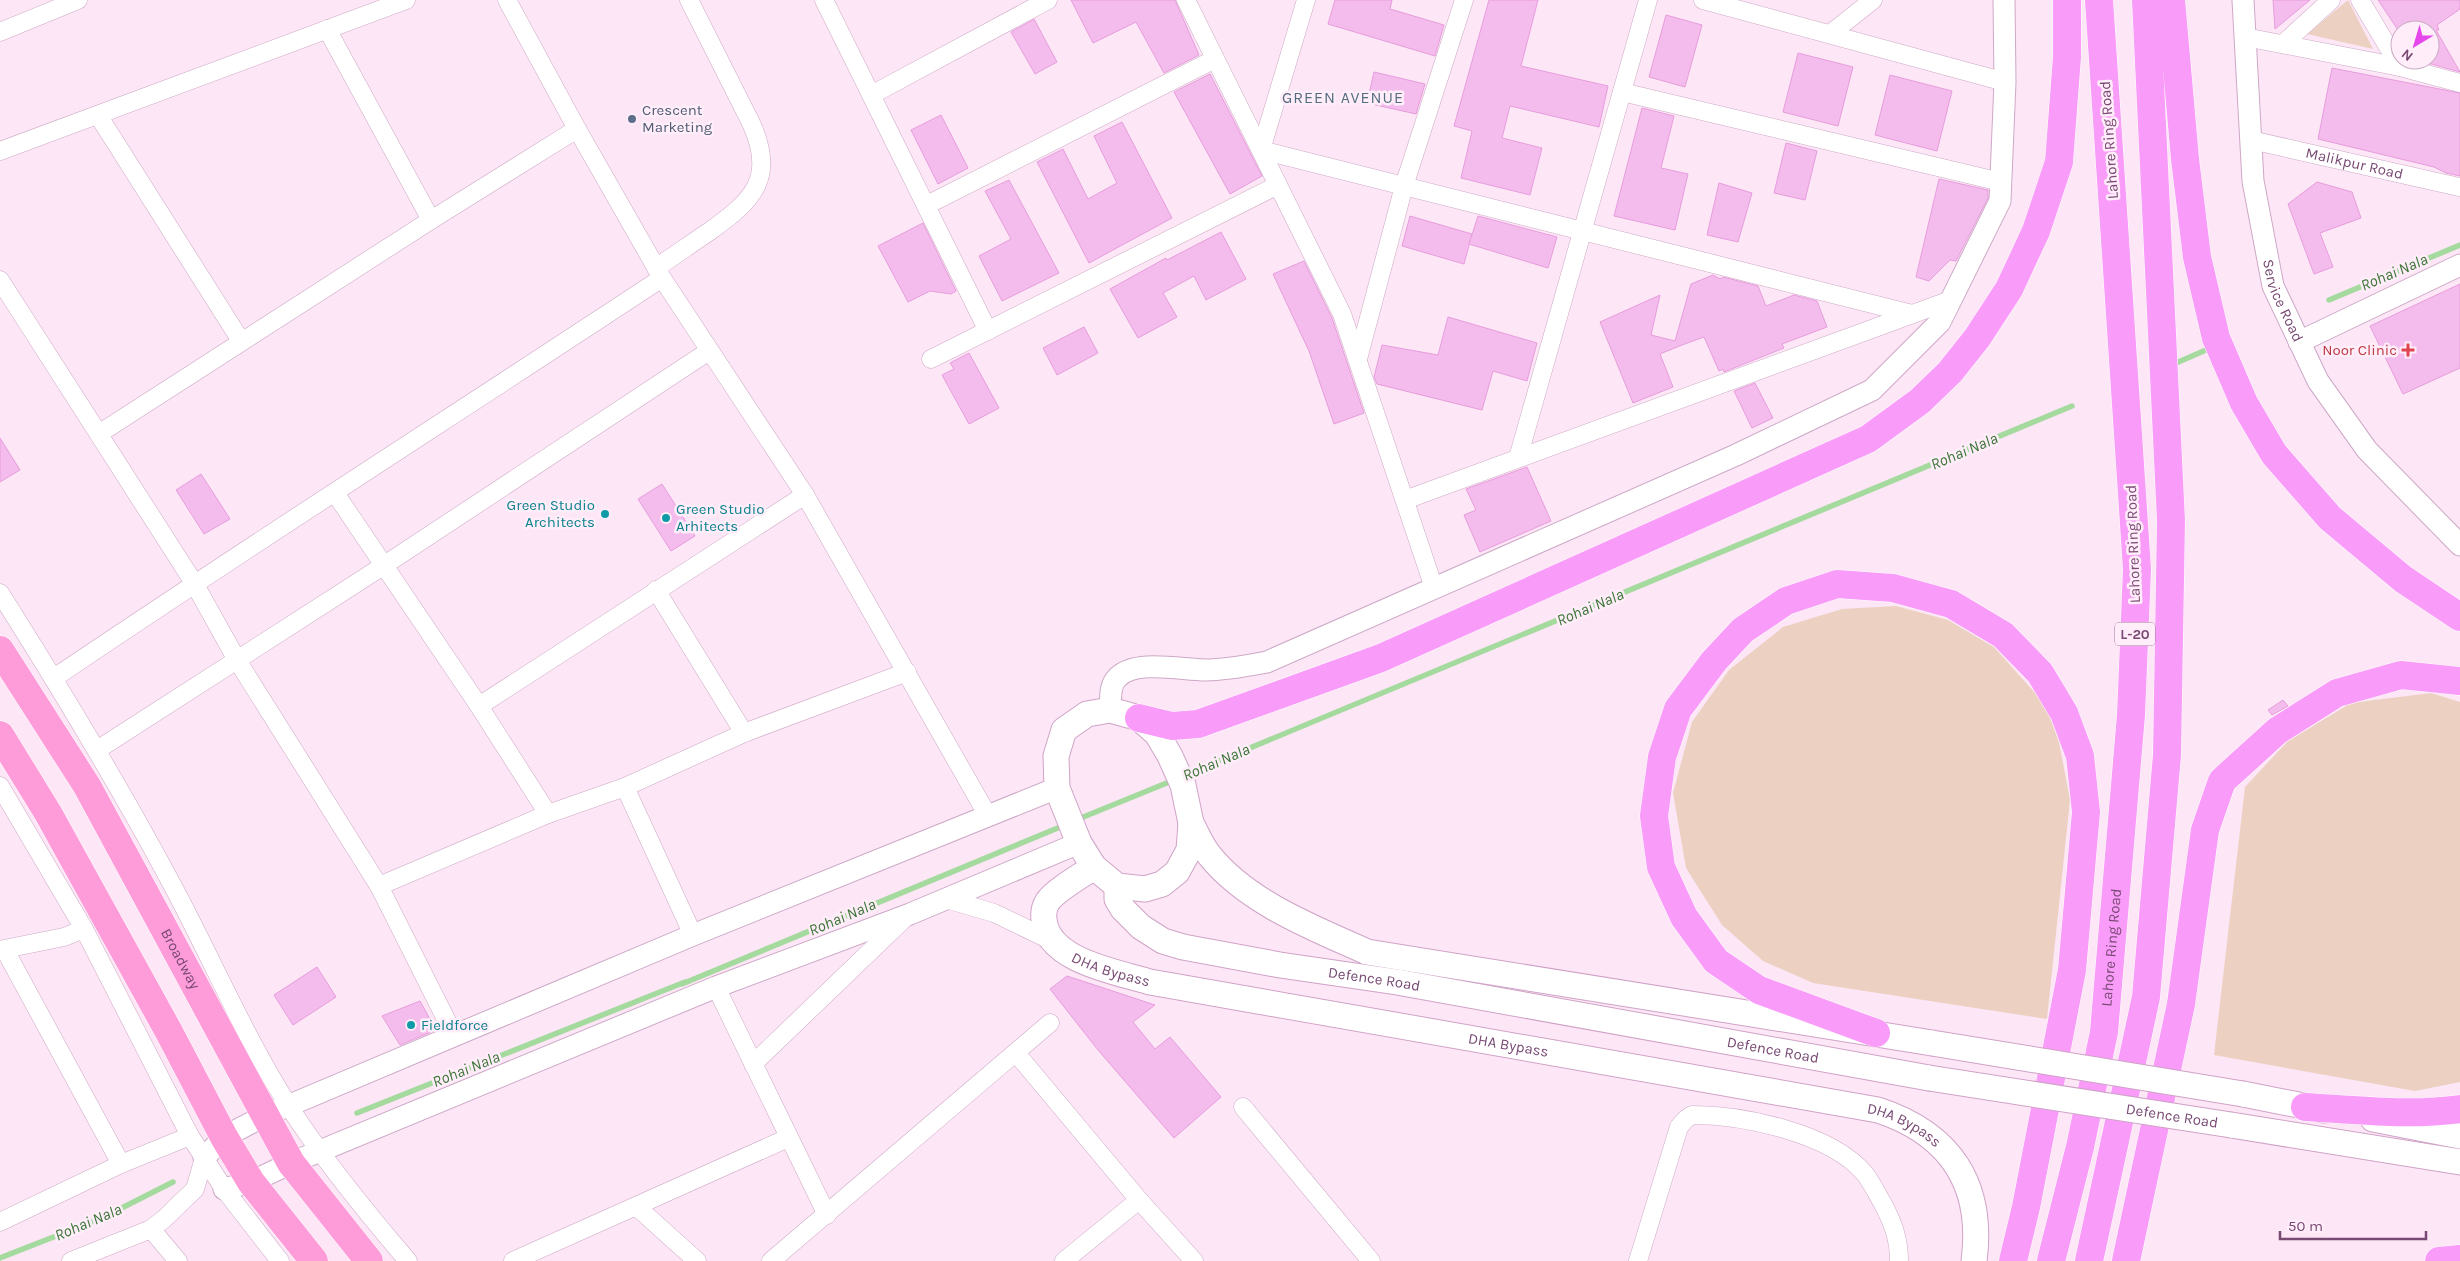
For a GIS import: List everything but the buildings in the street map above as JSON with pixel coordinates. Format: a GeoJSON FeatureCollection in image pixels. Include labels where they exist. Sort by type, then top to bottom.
{"type":"FeatureCollection","features":[{"type":"Feature","properties":{"kind":"highway"},"geometry":{"type":"LineString","coordinates":[[1139,718],[1172,726],[1198,724],[1381,658],[1868,438],[1920,401],[1950,372],[1977,338],[2009,290],[2036,231],[2059,162],[2067,57],[2067,0]]}},
{"type":"Feature","properties":{"kind":"highway","name":"Lahore Ring Road"},"geometry":{"type":"LineString","coordinates":[[2051,1261],[2080,1148],[2104,1032],[2131,715],[2137,588],[2099,0]]}},
{"type":"Feature","properties":{"kind":"highway","name":"L-20"},"geometry":{"type":"LineString","coordinates":[[2090,1261],[2146,997],[2167,755],[2171,521],[2146,0]]}},
{"type":"Feature","properties":{"kind":"highway"},"geometry":{"type":"LineString","coordinates":[[2171,0],[2185,159],[2198,257],[2216,338],[2244,402],[2274,454],[2330,518],[2403,579],[2460,617]]}},
{"type":"Feature","properties":{"kind":"highway"},"geometry":{"type":"LineString","coordinates":[[1876,1033],[1759,990],[1716,961],[1684,917],[1661,867],[1654,816],[1662,757],[1678,709],[1714,661],[1743,630],[1786,601],[1837,584],[1894,588],[1951,604],[2002,635],[2040,673],[2064,713],[2080,756],[2086,812],[2072,970],[2026,1207],[2013,1261]]}},
{"type":"Feature","properties":{"kind":"highway"},"geometry":{"type":"LineString","coordinates":[[2126,1261],[2181,1004],[2205,830],[2222,782],[2277,731],[2337,693],[2400,675],[2460,682]]}},
{"type":"Feature","properties":{"kind":"highway"},"geometry":{"type":"LineString","coordinates":[[2305,1106],[2386,1112],[2436,1112],[2460,1109]]}},
{"type":"Feature","properties":{"kind":"highway"},"geometry":{"type":"LineString","coordinates":[[2439,1261],[2460,1259]]}},
{"type":"Feature","properties":{"kind":"main road","name":"Broadway"},"geometry":{"type":"LineString","coordinates":[[0,650],[87,786],[291,1164],[369,1261]]}},
{"type":"Feature","properties":{"kind":"main road"},"geometry":{"type":"LineString","coordinates":[[1110,710],[1139,718],[1157,734],[1170,756],[1183,785],[1191,823],[1189,850],[1177,872],[1162,884],[1145,889],[1116,886],[1094,866],[1079,843],[1057,788],[1056,756],[1064,730],[1087,714],[1110,710]]}},
{"type":"Feature","properties":{"kind":"main road"},"geometry":{"type":"LineString","coordinates":[[0,735],[48,813],[169,1032],[224,1137],[251,1182],[314,1261]]}},
{"type":"Feature","properties":{"kind":"main road","name":"Defence Road"},"geometry":{"type":"LineString","coordinates":[[1191,823],[1210,856],[1237,882],[1286,915],[1367,952],[2243,1094],[2460,1136]]}},
{"type":"Feature","properties":{"kind":"main road"},"geometry":{"type":"LineString","coordinates":[[1050,940],[1044,925],[1043,910],[1049,900],[1094,866]]}},
{"type":"Feature","properties":{"kind":"main road","name":"Defence Road"},"geometry":{"type":"LineString","coordinates":[[1116,886],[1117,899],[1123,909],[1141,927],[1162,941],[1183,947],[1280,965],[1397,982],[1929,1078],[2232,1124],[2460,1162]]}},
{"type":"Feature","properties":{"kind":"main road","name":"DHA Bypass"},"geometry":{"type":"LineString","coordinates":[[1050,940],[1065,952],[1090,964],[1150,982],[1878,1110],[1902,1118],[1926,1132],[1945,1149],[1959,1168],[1969,1189],[1976,1215],[1977,1237],[1974,1261]]}},
{"type":"Feature","properties":{"kind":"street"},"geometry":{"type":"LineString","coordinates":[[0,32],[78,0]]}},
{"type":"Feature","properties":{"kind":"street"},"geometry":{"type":"LineString","coordinates":[[0,151],[406,0]]}},
{"type":"Feature","properties":{"kind":"street"},"geometry":{"type":"LineString","coordinates":[[507,0],[577,129],[659,273],[805,495],[988,816]]}},
{"type":"Feature","properties":{"kind":"street"},"geometry":{"type":"LineString","coordinates":[[54,678],[194,583],[335,493],[659,273],[746,203],[756,189],[762,160],[760,142],[689,0]]}},
{"type":"Feature","properties":{"kind":"street"},"geometry":{"type":"LineString","coordinates":[[824,0],[873,94],[988,330]]}},
{"type":"Feature","properties":{"kind":"street"},"geometry":{"type":"LineString","coordinates":[[873,94],[1048,0]]}},
{"type":"Feature","properties":{"kind":"street"},"geometry":{"type":"LineString","coordinates":[[1186,0],[1342,314],[1434,588]]}},
{"type":"Feature","properties":{"kind":"street"},"geometry":{"type":"LineString","coordinates":[[1261,150],[1306,0]]}},
{"type":"Feature","properties":{"kind":"street"},"geometry":{"type":"LineString","coordinates":[[1358,359],[1404,186],[1464,0]]}},
{"type":"Feature","properties":{"kind":"street"},"geometry":{"type":"LineString","coordinates":[[1518,458],[1648,0]]}},
{"type":"Feature","properties":{"kind":"street"},"geometry":{"type":"LineString","coordinates":[[1703,0],[2005,82]]}},
{"type":"Feature","properties":{"kind":"street"},"geometry":{"type":"LineString","coordinates":[[1830,34],[1873,0]]}},
{"type":"Feature","properties":{"kind":"street"},"geometry":{"type":"LineString","coordinates":[[1110,710],[1111,688],[1117,678],[1126,671],[1145,667],[1206,670],[1238,668],[1267,662],[1727,459],[1872,390],[1940,322],[2000,201],[2005,82],[2004,0]]}},
{"type":"Feature","properties":{"kind":"street","name":"Service Road"},"geometry":{"type":"LineString","coordinates":[[2243,0],[2253,181],[2273,286],[2318,381],[2367,450],[2460,545]]}},
{"type":"Feature","properties":{"kind":"street"},"geometry":{"type":"LineString","coordinates":[[2282,44],[2331,0]]}},
{"type":"Feature","properties":{"kind":"street"},"geometry":{"type":"LineString","coordinates":[[2360,0],[2390,51]]}},
{"type":"Feature","properties":{"kind":"street"},"geometry":{"type":"LineString","coordinates":[[328,29],[431,220]]}},
{"type":"Feature","properties":{"kind":"street"},"geometry":{"type":"LineString","coordinates":[[2245,37],[2390,66]]}},
{"type":"Feature","properties":{"kind":"street"},"geometry":{"type":"LineString","coordinates":[[927,205],[1215,59]]}},
{"type":"Feature","properties":{"kind":"street"},"geometry":{"type":"LineString","coordinates":[[2408,70],[2460,83]]}},
{"type":"Feature","properties":{"kind":"street"},"geometry":{"type":"LineString","coordinates":[[1622,92],[2001,182]]}},
{"type":"Feature","properties":{"kind":"street"},"geometry":{"type":"LineString","coordinates":[[98,115],[241,341]]}},
{"type":"Feature","properties":{"kind":"street"},"geometry":{"type":"LineString","coordinates":[[100,433],[241,341],[577,129]]}},
{"type":"Feature","properties":{"kind":"street","name":"Malikpur Road"},"geometry":{"type":"LineString","coordinates":[[2251,140],[2459,187]]}},
{"type":"Feature","properties":{"kind":"street"},"geometry":{"type":"LineString","coordinates":[[1261,150],[1912,314]]}},
{"type":"Feature","properties":{"kind":"street"},"geometry":{"type":"LineString","coordinates":[[931,359],[1278,185]]}},
{"type":"Feature","properties":{"kind":"street"},"geometry":{"type":"LineString","coordinates":[[2299,342],[2460,265]]}},
{"type":"Feature","properties":{"kind":"street"},"geometry":{"type":"LineString","coordinates":[[0,280],[100,433],[194,583],[237,660],[379,886],[454,1034]]}},
{"type":"Feature","properties":{"kind":"street"},"geometry":{"type":"LineString","coordinates":[[1405,500],[1951,300]]}},
{"type":"Feature","properties":{"kind":"street"},"geometry":{"type":"LineString","coordinates":[[97,750],[383,566],[709,351]]}},
{"type":"Feature","properties":{"kind":"street"},"geometry":{"type":"LineString","coordinates":[[335,493],[479,706],[548,814]]}},
{"type":"Feature","properties":{"kind":"street"},"geometry":{"type":"LineString","coordinates":[[479,706],[805,495]]}},
{"type":"Feature","properties":{"kind":"street"},"geometry":{"type":"LineString","coordinates":[[656,590],[744,733]]}},
{"type":"Feature","properties":{"kind":"street"},"geometry":{"type":"LineString","coordinates":[[0,593],[97,750],[176,892],[249,1037],[290,1107],[320,1152],[370,1217],[408,1261]]}},
{"type":"Feature","properties":{"kind":"street"},"geometry":{"type":"LineString","coordinates":[[379,886],[548,814],[625,787],[744,733],[907,672]]}},
{"type":"Feature","properties":{"kind":"street"},"geometry":{"type":"LineString","coordinates":[[0,786],[84,929],[190,1136],[224,1189],[280,1261]]}},
{"type":"Feature","properties":{"kind":"street"},"geometry":{"type":"LineString","coordinates":[[625,787],[693,935]]}},
{"type":"Feature","properties":{"kind":"street"},"geometry":{"type":"LineString","coordinates":[[72,1261],[151,1229],[195,1189],[204,1158],[224,1137],[264,1116],[290,1107],[454,1034],[693,935],[1057,788]]}},
{"type":"Feature","properties":{"kind":"street"},"geometry":{"type":"LineString","coordinates":[[195,1189],[224,1189],[251,1182],[716,986],[910,914],[1079,843]]}},
{"type":"Feature","properties":{"kind":"street"},"geometry":{"type":"LineString","coordinates":[[946,898],[994,914],[1050,940]]}},
{"type":"Feature","properties":{"kind":"street"},"geometry":{"type":"LineString","coordinates":[[753,1064],[910,914]]}},
{"type":"Feature","properties":{"kind":"street"},"geometry":{"type":"LineString","coordinates":[[84,929],[64,937],[2,950],[121,1164]]}},
{"type":"Feature","properties":{"kind":"street"},"geometry":{"type":"LineString","coordinates":[[716,986],[788,1138],[827,1215]]}},
{"type":"Feature","properties":{"kind":"street"},"geometry":{"type":"LineString","coordinates":[[771,1261],[1050,1023]]}},
{"type":"Feature","properties":{"kind":"street"},"geometry":{"type":"LineString","coordinates":[[1016,1053],[1139,1200],[1194,1261]]}},
{"type":"Feature","properties":{"kind":"street"},"geometry":{"type":"LineString","coordinates":[[1243,1107],[1371,1261]]}},
{"type":"Feature","properties":{"kind":"street"},"geometry":{"type":"LineString","coordinates":[[1638,1261],[1679,1128],[1686,1118],[1692,1115],[1761,1124],[1803,1134],[1849,1160],[1865,1174],[1895,1226],[1899,1247],[1899,1261]]}},
{"type":"Feature","properties":{"kind":"street"},"geometry":{"type":"LineString","coordinates":[[0,1222],[121,1164],[190,1136]]}},
{"type":"Feature","properties":{"kind":"street"},"geometry":{"type":"LineString","coordinates":[[513,1261],[788,1138]]}},
{"type":"Feature","properties":{"kind":"street"},"geometry":{"type":"LineString","coordinates":[[1064,1261],[1139,1200]]}},
{"type":"Feature","properties":{"kind":"street"},"geometry":{"type":"LineString","coordinates":[[637,1207],[697,1261]]}},
{"type":"Feature","properties":{"kind":"street"},"geometry":{"type":"LineString","coordinates":[[151,1229],[178,1261]]}},
{"type":"Feature","properties":{"kind":"shaded area"},"geometry":{"type":"Polygon","coordinates":[[[2348,0],[2373,49],[2307,34],[2348,0]]]}},
{"type":"Feature","properties":{"kind":"shaded area"},"geometry":{"type":"Polygon","coordinates":[[[1896,606],[1948,620],[1994,647],[2036,694],[2049,715],[2059,742],[2070,800],[2047,1019],[1813,983],[1763,961],[1722,925],[1686,868],[1673,793],[1692,722],[1729,670],[1783,627],[1842,609],[1896,606]]]}},
{"type":"Feature","properties":{"kind":"shaded area"},"geometry":{"type":"Polygon","coordinates":[[[2431,693],[2460,702],[2460,1082],[2415,1091],[2214,1055],[2245,787],[2288,741],[2351,703],[2431,693]]]}},
{"type":"Feature","properties":{"kind":"waterway","name":"Rohai Nala"},"geometry":{"type":"LineString","coordinates":[[2329,300],[2460,245]]}},
{"type":"Feature","properties":{"kind":"waterway","name":"Rohai Nala"},"geometry":{"type":"LineString","coordinates":[[2176,363],[2206,350]]}},
{"type":"Feature","properties":{"kind":"waterway","name":"Rohai Nala"},"geometry":{"type":"LineString","coordinates":[[1185,775],[2072,406]]}},
{"type":"Feature","properties":{"kind":"waterway","name":"Rohai Nala"},"geometry":{"type":"LineString","coordinates":[[1076,820],[1174,780]]}},
{"type":"Feature","properties":{"kind":"waterway","name":"Rohai Nala"},"geometry":{"type":"LineString","coordinates":[[682,984],[1065,825]]}},
{"type":"Feature","properties":{"kind":"waterway","name":"Rohai Nala"},"geometry":{"type":"LineString","coordinates":[[357,1113],[685,982]]}},
{"type":"Feature","properties":{"kind":"waterway","name":"Rohai Nala"},"geometry":{"type":"LineString","coordinates":[[0,1258],[102,1218],[173,1182]]}},
{"type":"Feature","properties":{"kind":"place","name":"Crescent Marketing"},"geometry":{"type":"Point","coordinates":[632,119]}},
{"type":"Feature","properties":{"kind":"place","name":"Noor Clinic"},"geometry":{"type":"Point","coordinates":[2408,350]}},
{"type":"Feature","properties":{"kind":"place","name":"Green Studio Architects"},"geometry":{"type":"Point","coordinates":[605,514]}},
{"type":"Feature","properties":{"kind":"place","name":"Green Studio Arhitects"},"geometry":{"type":"Point","coordinates":[666,518]}},
{"type":"Feature","properties":{"kind":"place","name":"Fieldforce"},"geometry":{"type":"Point","coordinates":[411,1025]}},
{"type":"Feature","properties":{"kind":"district","name":"GREEN AVENUE"},"geometry":{"type":"Point","coordinates":[1343,97]}}]}
